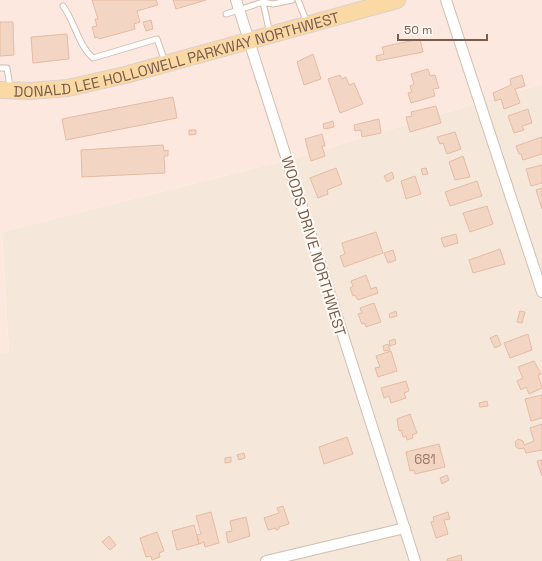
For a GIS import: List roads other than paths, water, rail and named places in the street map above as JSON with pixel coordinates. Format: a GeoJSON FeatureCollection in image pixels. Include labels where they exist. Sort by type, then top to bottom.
{"type":"FeatureCollection","features":[{"type":"Feature","properties":{"kind":"main road","name":"DONALD LEE HOLLOWELL PARKWAY NORTHWEST"},"geometry":{"type":"LineString","coordinates":[[5,90],[68,88],[166,63],[392,1]]}},
{"type":"Feature","properties":{"kind":"street","name":"WOODS DRIVE NORTHWEST"},"geometry":{"type":"LineString","coordinates":[[236,0],[415,561]]}},
{"type":"Feature","properties":{"kind":"street"},"geometry":{"type":"LineString","coordinates":[[446,0],[542,292]]}},
{"type":"Feature","properties":{"kind":"street"},"geometry":{"type":"LineString","coordinates":[[266,561],[404,528]]}},
{"type":"Feature","properties":{"kind":"lane"},"geometry":{"type":"LineString","coordinates":[[226,14],[263,2],[273,4],[292,0]]}},
{"type":"Feature","properties":{"kind":"lane"},"geometry":{"type":"LineString","coordinates":[[298,0],[307,24]]}},
{"type":"Feature","properties":{"kind":"lane"},"geometry":{"type":"LineString","coordinates":[[263,2],[270,34]]}},
{"type":"Feature","properties":{"kind":"lane"},"geometry":{"type":"LineString","coordinates":[[63,6],[70,15],[86,52],[93,58],[157,39],[166,63]]}},
{"type":"Feature","properties":{"kind":"lane"},"geometry":{"type":"LineString","coordinates":[[0,68],[8,68],[5,90]]}}]}
